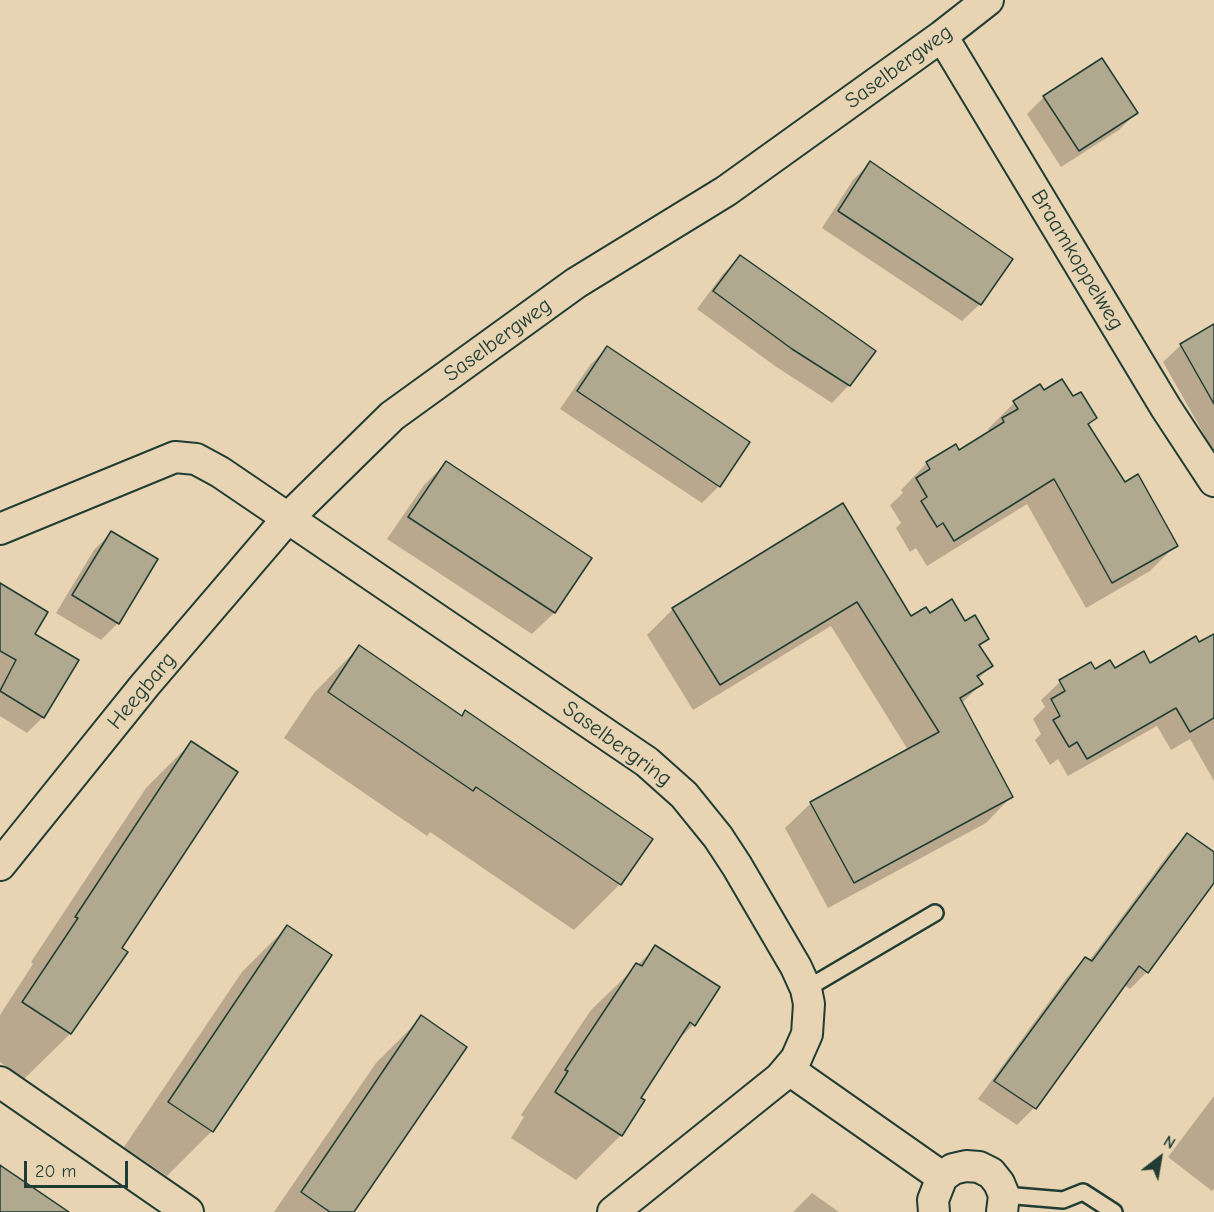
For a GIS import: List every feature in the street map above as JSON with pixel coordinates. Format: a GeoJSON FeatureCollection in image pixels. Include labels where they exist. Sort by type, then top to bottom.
{"type":"FeatureCollection","features":[{"type":"Feature","properties":{"kind":"street","name":"Saselbergweg"},"geometry":{"type":"LineString","coordinates":[[287,519],[392,416],[576,283],[726,191],[942,36],[988,0]]}},
{"type":"Feature","properties":{"kind":"street","name":"Braamkoppelweg"},"geometry":{"type":"LineString","coordinates":[[942,36],[1166,408],[1214,481]]}},
{"type":"Feature","properties":{"kind":"street"},"geometry":{"type":"LineString","coordinates":[[0,529],[182,456],[208,464],[287,519]]}},
{"type":"Feature","properties":{"kind":"street","name":"Heegbarg"},"geometry":{"type":"LineString","coordinates":[[0,865],[145,685],[287,519]]}},
{"type":"Feature","properties":{"kind":"street","name":"Saselbergring"},"geometry":{"type":"LineString","coordinates":[[287,519],[668,778],[718,837],[796,967],[806,989],[809,1004],[807,1034],[788,1069],[613,1212]]}},
{"type":"Feature","properties":{"kind":"street"},"geometry":{"type":"LineString","coordinates":[[788,1069],[942,1177]]}},
{"type":"Feature","properties":{"kind":"street"},"geometry":{"type":"LineString","coordinates":[[0,1082],[188,1212]]}},
{"type":"Feature","properties":{"kind":"street"},"geometry":{"type":"LineString","coordinates":[[934,1212],[933,1200],[942,1177],[953,1169],[966,1166],[979,1167],[991,1173],[999,1183],[1003,1204]]}},
{"type":"Feature","properties":{"kind":"lane"},"geometry":{"type":"LineString","coordinates":[[806,989],[934,913]]}},
{"type":"Feature","properties":{"kind":"lane"},"geometry":{"type":"LineString","coordinates":[[1003,1204],[1063,1200],[1083,1192],[1114,1212]]}},
{"type":"Feature","properties":{"kind":"building"},"geometry":{"type":"Polygon","coordinates":[[[1102,58],[1138,113],[1079,151],[1043,96],[1102,58]]]}},
{"type":"Feature","properties":{"kind":"building"},"geometry":{"type":"Polygon","coordinates":[[[870,161],[1013,259],[981,305],[838,211],[870,161]]]}},
{"type":"Feature","properties":{"kind":"building"},"geometry":{"type":"Polygon","coordinates":[[[740,255],[876,351],[850,386],[792,349],[713,291],[740,255]]]}},
{"type":"Feature","properties":{"kind":"building"},"geometry":{"type":"Polygon","coordinates":[[[1214,324],[1214,404],[1180,344],[1214,324]]]}},
{"type":"Feature","properties":{"kind":"building"},"geometry":{"type":"Polygon","coordinates":[[[607,346],[750,442],[720,487],[577,391],[607,346]]]}},
{"type":"Feature","properties":{"kind":"building"},"geometry":{"type":"Polygon","coordinates":[[[1062,379],[1073,396],[1081,392],[1097,418],[1088,424],[1125,482],[1138,474],[1178,546],[1112,583],[1054,479],[954,541],[943,523],[937,527],[921,501],[927,497],[916,478],[930,469],[926,462],[956,444],[959,450],[1004,422],[1002,418],[1018,409],[1013,401],[1040,384],[1044,390],[1062,379]]]}},
{"type":"Feature","properties":{"kind":"building"},"geometry":{"type":"Polygon","coordinates":[[[446,461],[592,558],[555,613],[408,517],[446,461]]]}},
{"type":"Feature","properties":{"kind":"building"},"geometry":{"type":"Polygon","coordinates":[[[843,503],[911,616],[926,607],[930,613],[952,599],[965,621],[975,615],[989,639],[979,645],[993,666],[977,676],[983,684],[960,698],[1013,797],[854,883],[810,802],[939,732],[857,602],[720,685],[672,608],[843,503]]]}},
{"type":"Feature","properties":{"kind":"building"},"geometry":{"type":"Polygon","coordinates":[[[111,531],[158,559],[119,624],[72,595],[111,531]]]}},
{"type":"Feature","properties":{"kind":"building"},"geometry":{"type":"Polygon","coordinates":[[[0,583],[48,612],[35,634],[79,660],[44,718],[0,691],[16,660],[0,651],[0,583]]]}},
{"type":"Feature","properties":{"kind":"building"},"geometry":{"type":"Polygon","coordinates":[[[1214,634],[1214,718],[1190,732],[1176,708],[1087,759],[1077,742],[1069,747],[1053,720],[1060,716],[1051,699],[1065,691],[1059,680],[1091,662],[1095,669],[1110,660],[1115,668],[1144,651],[1150,663],[1196,636],[1199,642],[1214,634]]]}},
{"type":"Feature","properties":{"kind":"building"},"geometry":{"type":"Polygon","coordinates":[[[359,645],[462,716],[465,710],[653,839],[621,885],[476,787],[473,791],[328,692],[359,645]]]}},
{"type":"Feature","properties":{"kind":"building"},"geometry":{"type":"Polygon","coordinates":[[[191,741],[238,772],[122,948],[128,952],[71,1034],[22,1002],[191,741]]]}},
{"type":"Feature","properties":{"kind":"building"},"geometry":{"type":"Polygon","coordinates":[[[1187,833],[1214,852],[1214,883],[1148,973],[1139,966],[1036,1109],[994,1081],[1085,957],[1092,961],[1187,833]]]}},
{"type":"Feature","properties":{"kind":"building"},"geometry":{"type":"Polygon","coordinates":[[[287,925],[332,955],[213,1132],[168,1102],[287,925]]]}},
{"type":"Feature","properties":{"kind":"building"},"geometry":{"type":"Polygon","coordinates":[[[655,945],[720,987],[695,1026],[690,1022],[641,1098],[645,1100],[622,1136],[555,1092],[568,1071],[565,1070],[636,963],[642,966],[655,945]]]}},
{"type":"Feature","properties":{"kind":"building"},"geometry":{"type":"Polygon","coordinates":[[[421,1015],[467,1047],[354,1212],[330,1212],[301,1192],[421,1015]]]}},
{"type":"Feature","properties":{"kind":"building"},"geometry":{"type":"Polygon","coordinates":[[[0,1165],[69,1212],[0,1212],[0,1165]]]}}]}
